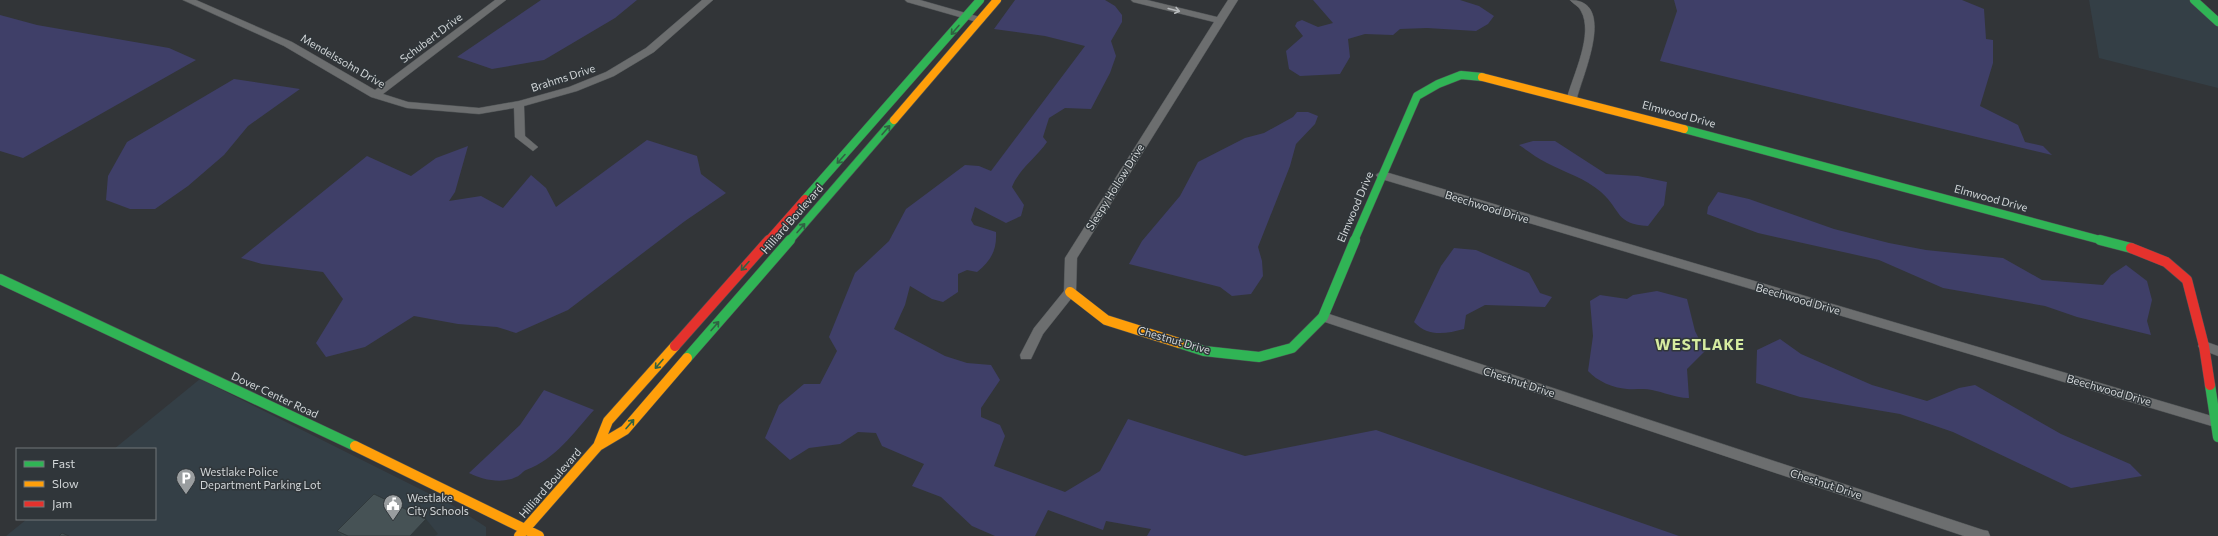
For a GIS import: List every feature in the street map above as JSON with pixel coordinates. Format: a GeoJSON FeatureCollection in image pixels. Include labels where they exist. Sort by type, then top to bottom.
{"type":"FeatureCollection","features":[{"type":"Feature","properties":{"kind":"street","name":"Mendelssohn Drive"},"geometry":{"type":"LineString","coordinates":[[188,0],[288,44],[375,95],[407,105],[440,110],[479,111],[519,104]]}},
{"type":"Feature","properties":{"kind":"street","name":"Schubert Drive"},"geometry":{"type":"LineString","coordinates":[[375,95],[501,0]]}},
{"type":"Feature","properties":{"kind":"street","name":"Brahms Drive"},"geometry":{"type":"LineString","coordinates":[[519,104],[573,89],[610,74],[650,50],[708,0]]}},
{"type":"Feature","properties":{"kind":"street"},"geometry":{"type":"LineString","coordinates":[[910,0],[980,20]]}},
{"type":"Feature","properties":{"kind":"street","name":"Hilliard Boulevard"},"geometry":{"type":"LineString","coordinates":[[598,446],[608,421],[980,0]]}},
{"type":"Feature","properties":{"kind":"street","name":"Hilliard Boulevard"},"geometry":{"type":"LineString","coordinates":[[522,533],[598,446],[625,430],[997,0]]}},
{"type":"Feature","properties":{"kind":"street"},"geometry":{"type":"LineString","coordinates":[[1136,0],[1222,17]]}},
{"type":"Feature","properties":{"kind":"street"},"geometry":{"type":"LineString","coordinates":[[1170,0],[1222,17]]}},
{"type":"Feature","properties":{"kind":"street","name":"Sleepy Hollow Drive"},"geometry":{"type":"LineString","coordinates":[[1070,292],[1071,258],[1233,0]]}},
{"type":"Feature","properties":{"kind":"street"},"geometry":{"type":"LineString","coordinates":[[1572,98],[1590,38],[1591,21],[1580,3],[1575,0]]}},
{"type":"Feature","properties":{"kind":"street"},"geometry":{"type":"LineString","coordinates":[[2194,0],[2218,22]]}},
{"type":"Feature","properties":{"kind":"street","name":"Elmwood Drive"},"geometry":{"type":"LineString","coordinates":[[1323,317],[1417,96],[1438,84],[1462,75],[1492,78],[2129,247],[2166,262],[2187,280],[2204,346],[2218,436]]}},
{"type":"Feature","properties":{"kind":"street"},"geometry":{"type":"LineString","coordinates":[[519,104],[520,137],[533,147]]}},
{"type":"Feature","properties":{"kind":"street","name":"Beechwood Drive"},"geometry":{"type":"LineString","coordinates":[[1382,176],[2215,422]]}},
{"type":"Feature","properties":{"kind":"street","name":"Dover Center Road"},"geometry":{"type":"LineString","coordinates":[[0,279],[330,434],[522,533],[539,536]]}},
{"type":"Feature","properties":{"kind":"street"},"geometry":{"type":"LineString","coordinates":[[1026,355],[1038,331],[1070,292]]}},
{"type":"Feature","properties":{"kind":"street","name":"Chestnut Drive"},"geometry":{"type":"LineString","coordinates":[[1070,292],[1106,320],[1204,351],[1259,357],[1292,348],[1323,317],[1983,536]]}},
{"type":"Feature","properties":{"kind":"street"},"geometry":{"type":"LineString","coordinates":[[2204,346],[2218,351]]}},
{"type":"Feature","properties":{"kind":"shaded area"},"geometry":{"type":"Polygon","coordinates":[[[541,0],[637,0],[615,18],[544,60],[492,69],[457,57],[541,0]]]}},
{"type":"Feature","properties":{"kind":"shaded area"},"geometry":{"type":"Polygon","coordinates":[[[1015,0],[1105,0],[1115,6],[1122,15],[1122,22],[1111,41],[1116,56],[1110,73],[1091,109],[1065,108],[1049,118],[1043,137],[1047,142],[1023,169],[1015,181],[1012,187],[1024,205],[1021,216],[1006,223],[975,207],[971,220],[974,225],[996,232],[994,250],[986,264],[977,272],[967,270],[958,274],[958,292],[943,302],[932,299],[910,286],[905,305],[894,329],[945,356],[967,363],[991,365],[1000,380],[981,408],[981,417],[1000,425],[1005,436],[994,466],[1065,492],[1100,471],[1128,419],[1245,456],[1376,430],[1679,536],[1147,536],[1151,529],[1106,521],[1103,530],[1048,510],[1035,536],[995,536],[972,526],[941,497],[912,486],[924,464],[882,446],[876,433],[858,432],[840,444],[809,448],[790,460],[765,438],[779,405],[804,384],[820,384],[837,351],[829,337],[855,273],[889,241],[906,209],[965,165],[979,166],[991,171],[1085,46],[1045,36],[994,29],[1015,0]]]}},
{"type":"Feature","properties":{"kind":"shaded area"},"geometry":{"type":"Polygon","coordinates":[[[1313,0],[1460,0],[1479,6],[1494,16],[1488,24],[1476,31],[1427,28],[1400,29],[1393,35],[1365,34],[1348,39],[1350,57],[1340,74],[1300,76],[1289,69],[1286,51],[1303,36],[1295,26],[1297,22],[1302,20],[1318,27],[1333,23],[1313,0]]]}},
{"type":"Feature","properties":{"kind":"shaded area"},"geometry":{"type":"Polygon","coordinates":[[[1674,0],[1962,0],[1984,9],[1986,39],[1993,40],[1993,63],[1980,106],[2018,125],[2025,142],[2043,146],[2052,155],[1660,61],[1677,11],[1674,0]]]}},
{"type":"Feature","properties":{"kind":"shaded area"},"geometry":{"type":"Polygon","coordinates":[[[2089,0],[2194,0],[2218,22],[2218,88],[2099,58],[2089,0]]]}},
{"type":"Feature","properties":{"kind":"shaded area"},"geometry":{"type":"Polygon","coordinates":[[[0,15],[37,25],[169,48],[196,60],[23,158],[0,151],[0,15]]]}},
{"type":"Feature","properties":{"kind":"shaded area"},"geometry":{"type":"Polygon","coordinates":[[[234,79],[300,89],[248,126],[224,155],[188,186],[155,209],[130,209],[106,200],[108,176],[127,142],[234,79]]]}},
{"type":"Feature","properties":{"kind":"shaded area"},"geometry":{"type":"Polygon","coordinates":[[[1297,112],[1308,112],[1318,116],[1315,124],[1296,144],[1290,166],[1258,247],[1262,261],[1263,276],[1251,294],[1232,296],[1220,287],[1129,264],[1142,241],[1180,196],[1198,162],[1245,138],[1264,133],[1293,117],[1297,112]]]}},
{"type":"Feature","properties":{"kind":"shaded area"},"geometry":{"type":"Polygon","coordinates":[[[647,140],[697,156],[701,174],[726,193],[685,221],[568,310],[516,333],[497,327],[458,324],[414,316],[365,347],[326,357],[316,343],[343,299],[323,272],[262,264],[241,258],[367,156],[411,176],[436,158],[468,146],[455,192],[449,201],[481,196],[503,208],[531,175],[546,188],[556,207],[647,140]]]}},
{"type":"Feature","properties":{"kind":"shaded area"},"geometry":{"type":"Polygon","coordinates":[[[1533,141],[1555,141],[1606,174],[1638,176],[1667,182],[1664,205],[1648,226],[1630,223],[1620,215],[1608,199],[1595,187],[1582,179],[1543,161],[1519,145],[1533,141]]]}},
{"type":"Feature","properties":{"kind":"shaded area"},"geometry":{"type":"Polygon","coordinates":[[[1718,192],[1749,199],[1834,229],[1889,243],[1926,250],[2003,258],[2042,280],[2103,285],[2111,275],[2126,265],[2147,281],[2152,300],[2147,321],[2151,335],[2077,317],[2045,306],[1943,288],[1879,260],[1758,233],[1707,214],[1708,207],[1718,192]]]}},
{"type":"Feature","properties":{"kind":"shaded area"},"geometry":{"type":"Polygon","coordinates":[[[1454,248],[1476,250],[1529,273],[1540,293],[1552,297],[1545,307],[1485,305],[1466,315],[1464,329],[1437,333],[1419,327],[1414,322],[1441,266],[1454,248]]]}},
{"type":"Feature","properties":{"kind":"shaded area"},"geometry":{"type":"Polygon","coordinates":[[[1657,291],[1687,299],[1695,331],[1705,351],[1687,369],[1689,398],[1649,389],[1616,387],[1601,381],[1588,371],[1593,336],[1590,301],[1600,295],[1627,299],[1633,295],[1657,291]]]}},
{"type":"Feature","properties":{"kind":"shaded area"},"geometry":{"type":"Polygon","coordinates":[[[1780,339],[1801,354],[1872,385],[1927,401],[1959,388],[1975,385],[2061,434],[2130,464],[2142,476],[2071,488],[1953,432],[1900,414],[1800,397],[1756,383],[1757,350],[1780,339]]]}},
{"type":"Feature","properties":{"kind":"shaded area"},"geometry":{"type":"Polygon","coordinates":[[[200,379],[454,506],[486,527],[486,536],[6,536],[26,520],[156,520],[156,448],[115,448],[200,379]]]}},
{"type":"Feature","properties":{"kind":"shaded area"},"geometry":{"type":"Polygon","coordinates":[[[544,390],[594,410],[555,452],[537,465],[517,476],[511,479],[499,481],[480,478],[469,473],[520,425],[544,390]]]}},
{"type":"Feature","properties":{"kind":"building"},"geometry":{"type":"Polygon","coordinates":[[[374,494],[426,519],[410,536],[348,536],[337,531],[374,494]]]}},
{"type":"Feature","properties":{"kind":"building"},"geometry":{"type":"Polygon","coordinates":[[[62,533],[69,536],[59,536],[62,533]]]}},
{"type":"Feature","properties":{"kind":"traffic: fast"},"geometry":{"type":"LineString","coordinates":[[805,199],[980,0]]}},
{"type":"Feature","properties":{"kind":"traffic: fast"},"geometry":{"type":"LineString","coordinates":[[2194,0],[2218,22]]}},
{"type":"Feature","properties":{"kind":"traffic: fast"},"geometry":{"type":"LineString","coordinates":[[1179,343],[1204,351],[1259,357],[1292,348],[1323,317],[1376,187],[1417,96],[1438,84],[1461,75],[1482,77]]}},
{"type":"Feature","properties":{"kind":"traffic: fast"},"geometry":{"type":"LineString","coordinates":[[687,358],[894,120]]}},
{"type":"Feature","properties":{"kind":"traffic: fast"},"geometry":{"type":"LineString","coordinates":[[1684,129],[2131,248]]}},
{"type":"Feature","properties":{"kind":"traffic: fast"},"geometry":{"type":"LineString","coordinates":[[0,279],[355,446]]}},
{"type":"Feature","properties":{"kind":"traffic: fast"},"geometry":{"type":"LineString","coordinates":[[2210,385],[2218,437]]}},
{"type":"Feature","properties":{"kind":"traffic: slow"},"geometry":{"type":"LineString","coordinates":[[894,120],[997,0]]}},
{"type":"Feature","properties":{"kind":"traffic: slow"},"geometry":{"type":"LineString","coordinates":[[1482,77],[1492,78],[1684,129]]}},
{"type":"Feature","properties":{"kind":"traffic: slow"},"geometry":{"type":"LineString","coordinates":[[1070,292],[1106,320],[1179,343]]}},
{"type":"Feature","properties":{"kind":"traffic: slow"},"geometry":{"type":"LineString","coordinates":[[598,446],[608,421],[675,346]]}},
{"type":"Feature","properties":{"kind":"traffic: slow"},"geometry":{"type":"LineString","coordinates":[[519,536],[598,446],[625,430],[687,358]]}},
{"type":"Feature","properties":{"kind":"traffic: slow"},"geometry":{"type":"LineString","coordinates":[[355,446],[539,536]]}},
{"type":"Feature","properties":{"kind":"traffic: jam"},"geometry":{"type":"LineString","coordinates":[[675,346],[805,199]]}},
{"type":"Feature","properties":{"kind":"traffic: jam"},"geometry":{"type":"LineString","coordinates":[[2131,248],[2166,262],[2187,280],[2204,346],[2210,385]]}},
{"type":"Feature","properties":{"kind":"place","name":"Westlake Police Department Parking Lot"},"geometry":{"type":"Point","coordinates":[186,495]}},
{"type":"Feature","properties":{"kind":"place","name":"Westlake City Schools"},"geometry":{"type":"Point","coordinates":[393,521]}},
{"type":"Feature","properties":{"kind":"district","name":"WESTLAKE"},"geometry":{"type":"Point","coordinates":[1700,345]}}]}
